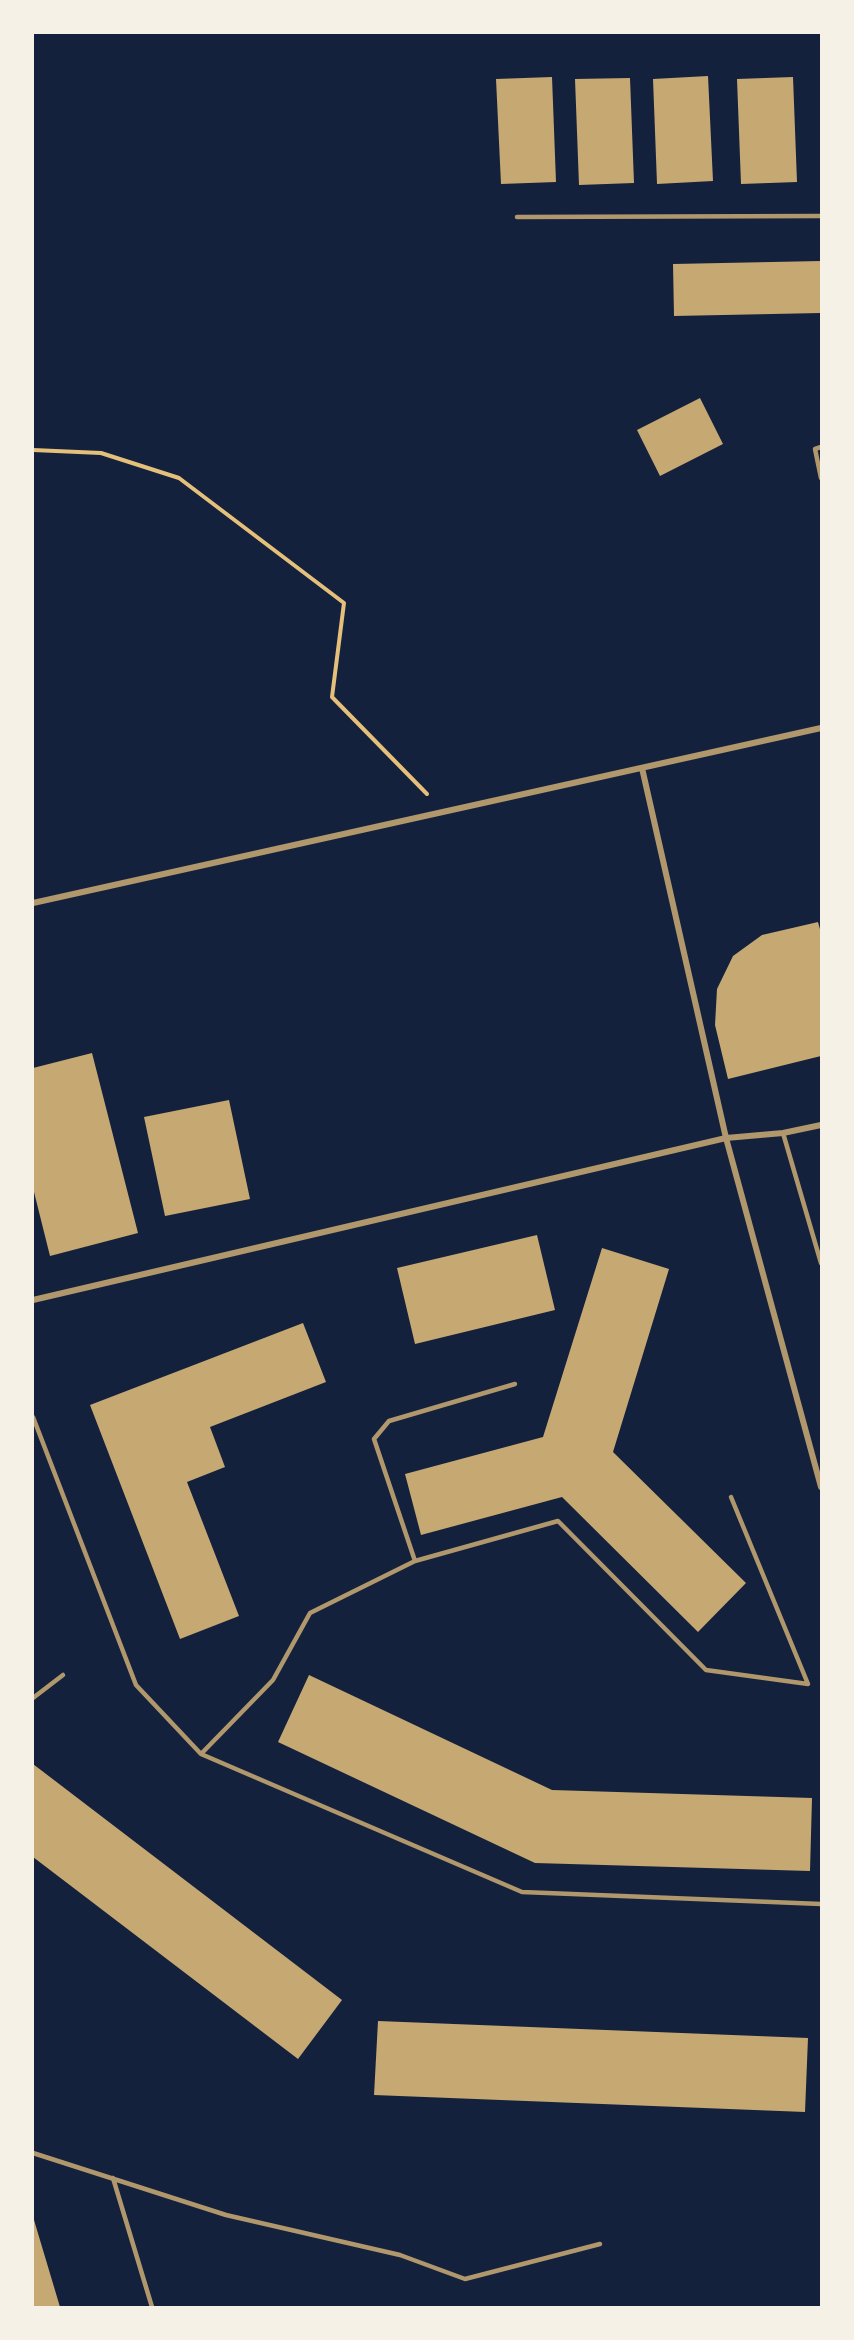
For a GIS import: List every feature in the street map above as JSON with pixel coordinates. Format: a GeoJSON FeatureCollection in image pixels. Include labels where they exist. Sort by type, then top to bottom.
{"type":"FeatureCollection","features":[{"type":"Feature","properties":{"kind":"street"},"geometry":{"type":"LineString","coordinates":[[33,903],[821,728]]}},
{"type":"Feature","properties":{"kind":"street"},"geometry":{"type":"LineString","coordinates":[[642,768],[726,1138],[821,1487]]}},
{"type":"Feature","properties":{"kind":"street"},"geometry":{"type":"LineString","coordinates":[[33,1300],[726,1138],[783,1133],[821,1125]]}},
{"type":"Feature","properties":{"kind":"lane"},"geometry":{"type":"LineString","coordinates":[[517,217],[821,216]]}},
{"type":"Feature","properties":{"kind":"lane"},"geometry":{"type":"LineString","coordinates":[[821,447],[815,448],[821,478]]}},
{"type":"Feature","properties":{"kind":"lane"},"geometry":{"type":"LineString","coordinates":[[783,1133],[821,1263]]}},
{"type":"Feature","properties":{"kind":"lane"},"geometry":{"type":"LineString","coordinates":[[415,1562],[374,1439],[389,1421],[515,1384]]}},
{"type":"Feature","properties":{"kind":"lane"},"geometry":{"type":"LineString","coordinates":[[33,1417],[136,1684],[201,1754],[522,1892],[821,1904]]}},
{"type":"Feature","properties":{"kind":"lane"},"geometry":{"type":"LineString","coordinates":[[201,1754],[273,1680],[310,1613],[415,1562],[558,1521],[706,1671],[808,1684],[731,1497]]}},
{"type":"Feature","properties":{"kind":"lane"},"geometry":{"type":"LineString","coordinates":[[33,1698],[63,1676]]}},
{"type":"Feature","properties":{"kind":"lane"},"geometry":{"type":"LineString","coordinates":[[33,2152],[226,2215],[400,2254],[465,2279],[600,2244]]}},
{"type":"Feature","properties":{"kind":"lane"},"geometry":{"type":"LineString","coordinates":[[113,2178],[152,2307]]}},
{"type":"Feature","properties":{"kind":"path"},"geometry":{"type":"LineString","coordinates":[[33,450],[101,453],[178,478],[344,603],[332,696],[444,812]]}},
{"type":"Feature","properties":{"kind":"building"},"geometry":{"type":"Polygon","coordinates":[[[708,76],[713,181],[657,184],[653,79],[708,76]]]}},
{"type":"Feature","properties":{"kind":"building"},"geometry":{"type":"Polygon","coordinates":[[[552,77],[556,182],[501,184],[496,79],[552,77]]]}},
{"type":"Feature","properties":{"kind":"building"},"geometry":{"type":"Polygon","coordinates":[[[793,77],[797,182],[741,184],[737,79],[793,77]]]}},
{"type":"Feature","properties":{"kind":"building"},"geometry":{"type":"Polygon","coordinates":[[[630,78],[634,183],[579,185],[575,79],[630,78]]]}},
{"type":"Feature","properties":{"kind":"building"},"geometry":{"type":"Polygon","coordinates":[[[821,261],[821,313],[674,316],[673,264],[821,261]]]}},
{"type":"Feature","properties":{"kind":"building"},"geometry":{"type":"Polygon","coordinates":[[[700,398],[723,444],[660,476],[637,430],[700,398]]]}},
{"type":"Feature","properties":{"kind":"building"},"geometry":{"type":"Polygon","coordinates":[[[818,922],[821,933],[821,1056],[728,1079],[715,1025],[717,989],[733,956],[762,935],[818,922]]]}},
{"type":"Feature","properties":{"kind":"building"},"geometry":{"type":"Polygon","coordinates":[[[92,1053],[138,1233],[50,1256],[33,1188],[33,1068],[92,1053]]]}},
{"type":"Feature","properties":{"kind":"building"},"geometry":{"type":"Polygon","coordinates":[[[229,1100],[250,1199],[165,1216],[144,1117],[229,1100]]]}},
{"type":"Feature","properties":{"kind":"building"},"geometry":{"type":"Polygon","coordinates":[[[537,1235],[555,1310],[415,1344],[397,1268],[537,1235]]]}},
{"type":"Feature","properties":{"kind":"building"},"geometry":{"type":"Polygon","coordinates":[[[602,1248],[669,1269],[613,1452],[746,1583],[698,1632],[562,1497],[421,1535],[405,1474],[543,1437],[602,1248]]]}},
{"type":"Feature","properties":{"kind":"building"},"geometry":{"type":"Polygon","coordinates":[[[303,1323],[326,1382],[210,1427],[225,1467],[187,1482],[239,1616],[180,1639],[90,1405],[303,1323]]]}},
{"type":"Feature","properties":{"kind":"building"},"geometry":{"type":"Polygon","coordinates":[[[309,1675],[552,1790],[812,1798],[810,1871],[535,1863],[278,1742],[309,1675]]]}},
{"type":"Feature","properties":{"kind":"building"},"geometry":{"type":"Polygon","coordinates":[[[33,1764],[342,2000],[298,2059],[33,1857],[33,1764]]]}},
{"type":"Feature","properties":{"kind":"building"},"geometry":{"type":"Polygon","coordinates":[[[378,2021],[808,2038],[805,2112],[374,2095],[378,2021]]]}},
{"type":"Feature","properties":{"kind":"building"},"geometry":{"type":"Polygon","coordinates":[[[34,2220],[60,2307],[33,2307],[34,2220]]]}}]}
